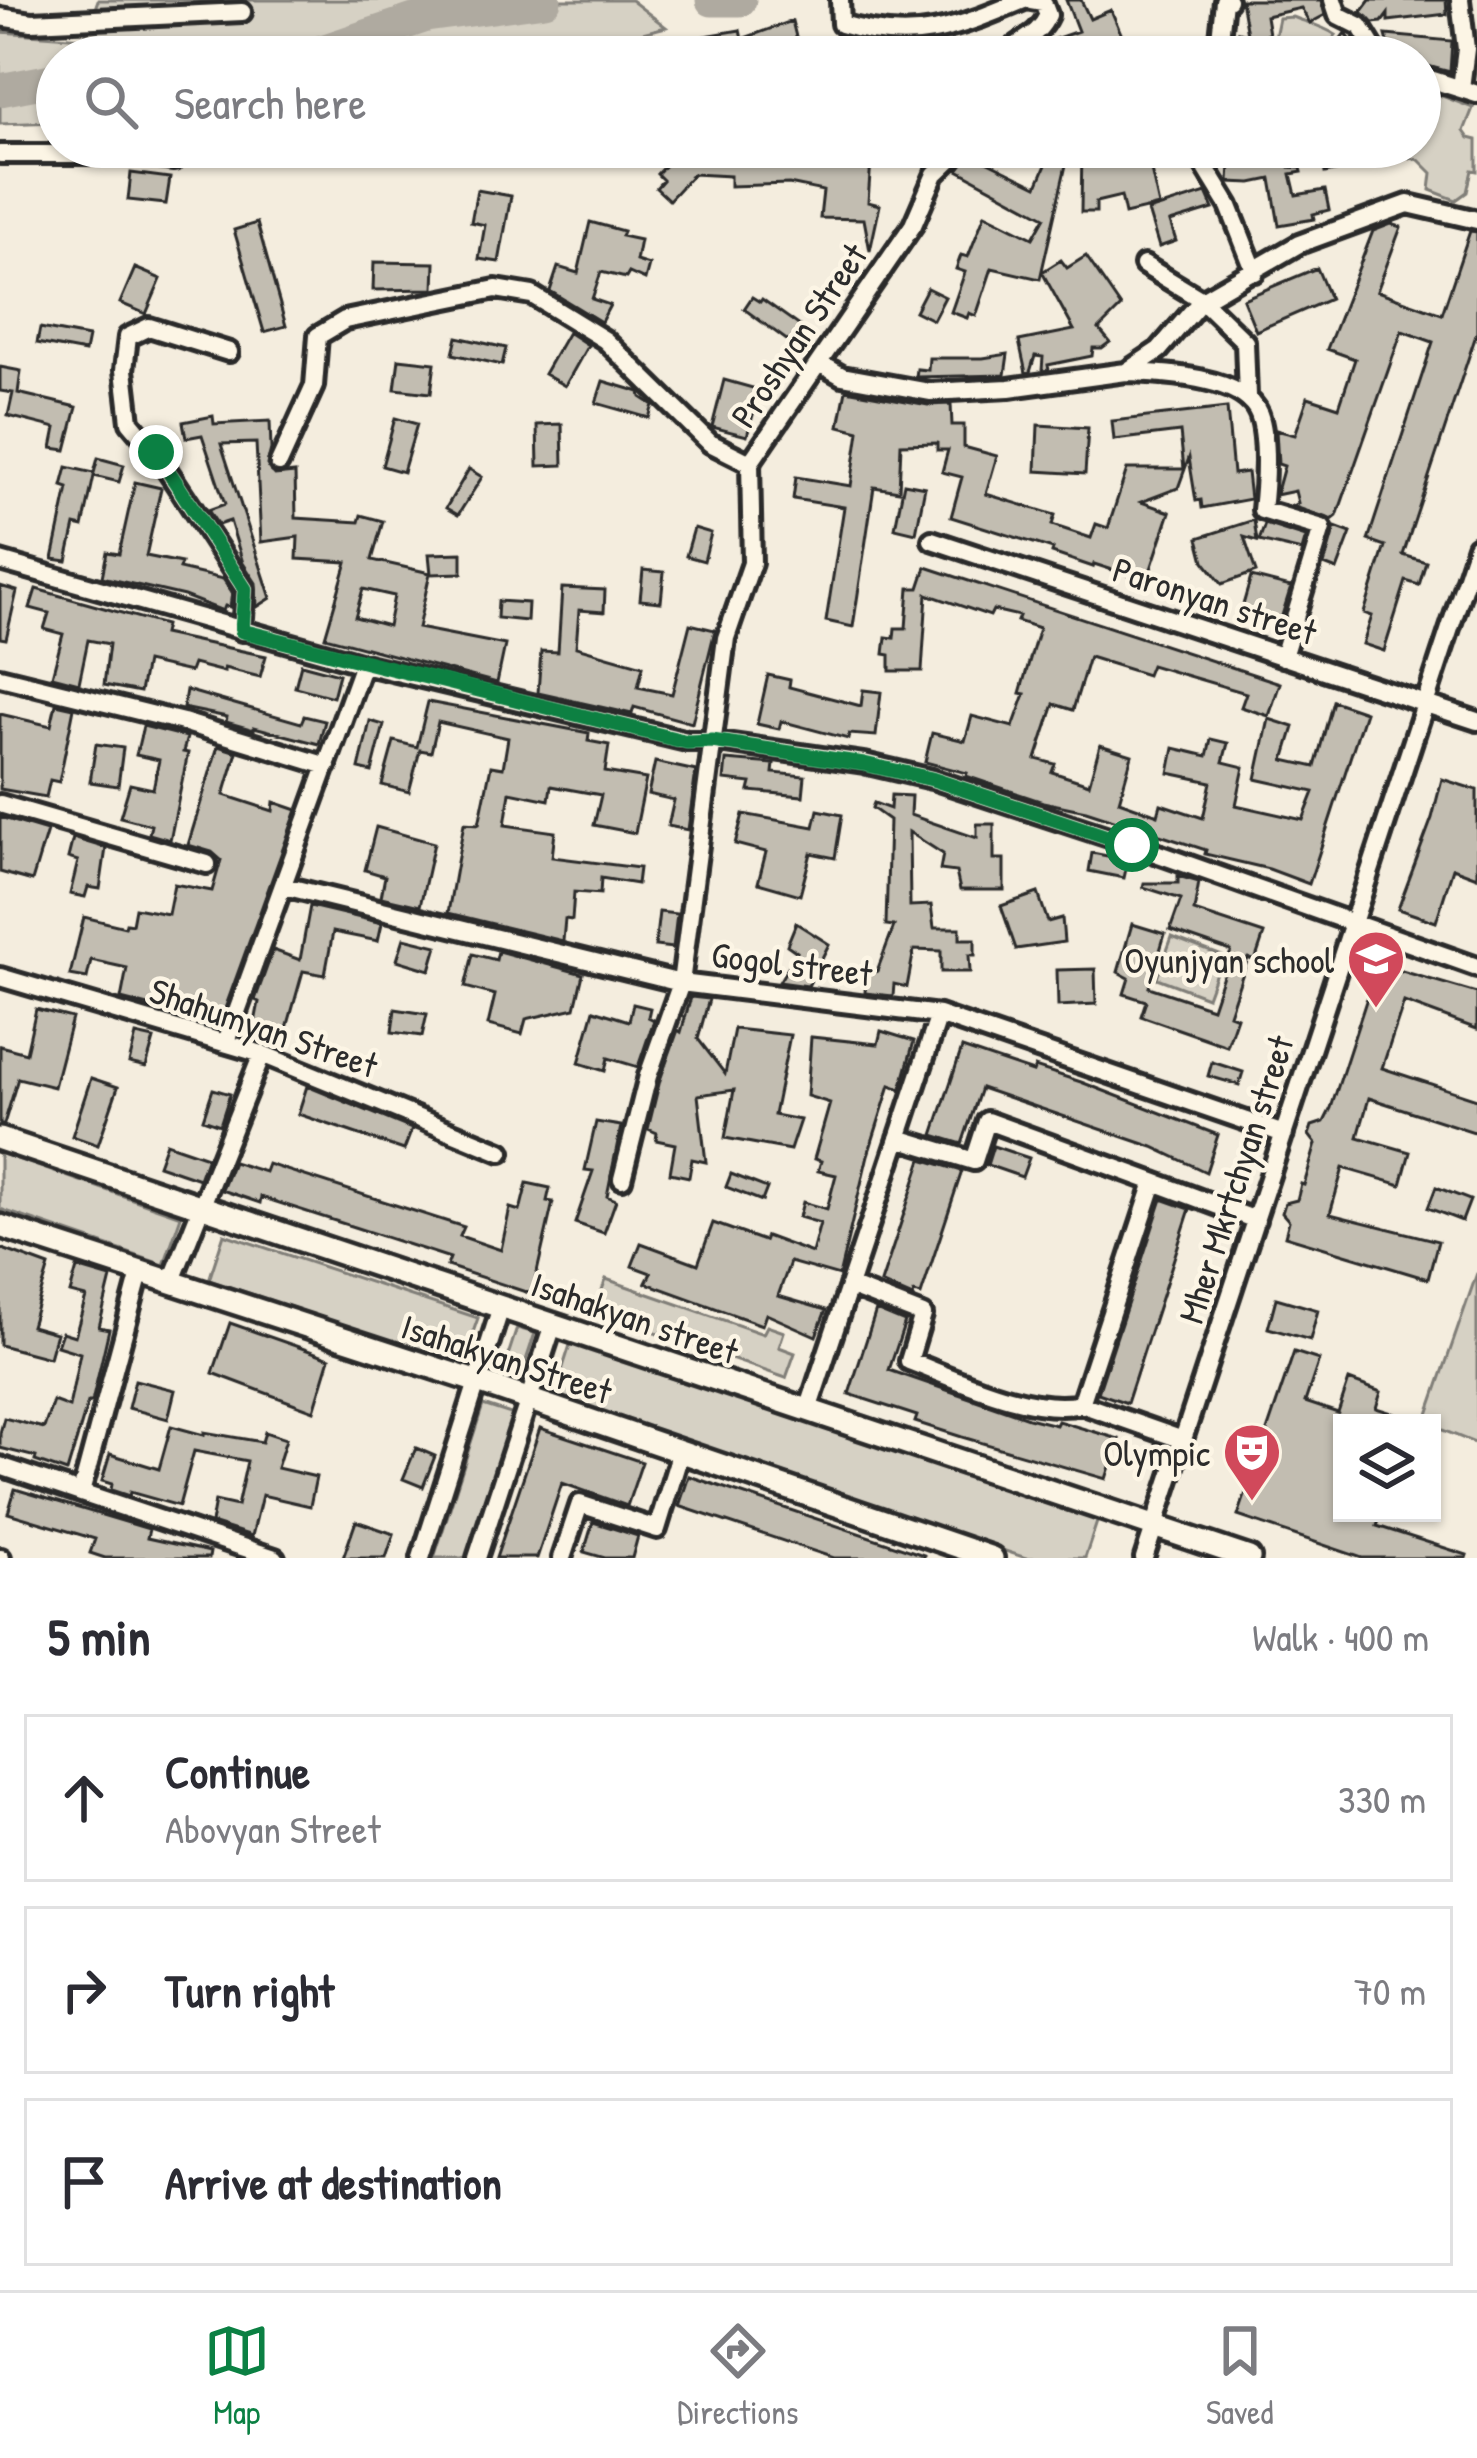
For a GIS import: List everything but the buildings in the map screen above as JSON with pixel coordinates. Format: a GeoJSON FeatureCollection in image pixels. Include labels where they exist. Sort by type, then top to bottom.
{"type":"FeatureCollection","features":[{"type":"Feature","properties":{"kind":"street"},"geometry":{"type":"LineString","coordinates":[[840,1],[841,24],[896,34],[941,33],[1028,0],[1043,2],[1048,15],[1040,32],[1033,36]]}},
{"type":"Feature","properties":{"kind":"street"},"geometry":{"type":"LineString","coordinates":[[1221,36],[1228,0]]}},
{"type":"Feature","properties":{"kind":"street"},"geometry":{"type":"LineString","coordinates":[[1334,0],[1338,15],[1360,26],[1366,36]]}},
{"type":"Feature","properties":{"kind":"street"},"geometry":{"type":"LineString","coordinates":[[1460,0],[1469,91]]}},
{"type":"Feature","properties":{"kind":"street"},"geometry":{"type":"LineString","coordinates":[[0,17],[32,22],[242,12]]}},
{"type":"Feature","properties":{"kind":"street"},"geometry":{"type":"LineString","coordinates":[[0,154],[36,154]]}},
{"type":"Feature","properties":{"kind":"street","name":"Proshyan Street"},"geometry":{"type":"LineString","coordinates":[[622,1178],[648,1076],[681,983],[726,638],[752,562],[750,463],[914,225],[941,168]]}},
{"type":"Feature","properties":{"kind":"street"},"geometry":{"type":"LineString","coordinates":[[1207,168],[1229,206],[1255,272]]}},
{"type":"Feature","properties":{"kind":"street"},"geometry":{"type":"LineString","coordinates":[[1126,373],[1159,350],[1202,300],[1300,244],[1408,204],[1477,220]]}},
{"type":"Feature","properties":{"kind":"street"},"geometry":{"type":"LineString","coordinates":[[1144,265],[1202,300],[1245,342],[1246,396],[1259,415],[1265,482],[1262,510],[1322,528],[1282,657]]}},
{"type":"Feature","properties":{"kind":"street"},"geometry":{"type":"LineString","coordinates":[[279,463],[314,386],[318,336],[345,320],[496,289],[532,295],[605,340],[710,443],[750,463]]}},
{"type":"Feature","properties":{"kind":"street"},"geometry":{"type":"LineString","coordinates":[[229,352],[149,327],[128,338],[124,370],[130,422],[156,452],[245,589],[242,631]]}},
{"type":"Feature","properties":{"kind":"street"},"geometry":{"type":"LineString","coordinates":[[821,364],[842,376],[930,392],[1010,388],[1126,373],[1204,380],[1246,396]]}},
{"type":"Feature","properties":{"kind":"street","name":"Paronyan street"},"geometry":{"type":"LineString","coordinates":[[932,540],[1477,721]]}},
{"type":"Feature","properties":{"kind":"street","name":"Mher Mkrtchyan street"},"geometry":{"type":"LineString","coordinates":[[1144,1558],[1477,546]]}},
{"type":"Feature","properties":{"kind":"street"},"geometry":{"type":"LineString","coordinates":[[0,561],[363,664],[687,742],[712,741],[932,779],[1477,967]]}},
{"type":"Feature","properties":{"kind":"street"},"geometry":{"type":"LineString","coordinates":[[226,1042],[363,664]]}},
{"type":"Feature","properties":{"kind":"street"},"geometry":{"type":"LineString","coordinates":[[0,677],[183,722],[327,766]]}},
{"type":"Feature","properties":{"kind":"street"},"geometry":{"type":"LineString","coordinates":[[0,804],[207,864]]}},
{"type":"Feature","properties":{"kind":"street","name":"Gogol street"},"geometry":{"type":"LineString","coordinates":[[284,886],[681,983],[939,1015],[1285,1134]]}},
{"type":"Feature","properties":{"kind":"street","name":"Shahumyan Street"},"geometry":{"type":"LineString","coordinates":[[0,977],[262,1054],[501,1152]]}},
{"type":"Feature","properties":{"kind":"street"},"geometry":{"type":"LineString","coordinates":[[808,1410],[939,1015]]}},
{"type":"Feature","properties":{"kind":"street"},"geometry":{"type":"LineString","coordinates":[[172,1283],[262,1054]]}},
{"type":"Feature","properties":{"kind":"street"},"geometry":{"type":"LineString","coordinates":[[898,1138],[974,1161],[987,1121],[1256,1220]]}},
{"type":"Feature","properties":{"kind":"street","name":"Isahakyan street"},"geometry":{"type":"LineString","coordinates":[[0,1139],[1250,1558]]}},
{"type":"Feature","properties":{"kind":"street"},"geometry":{"type":"LineString","coordinates":[[1081,1404],[1154,1182]]}},
{"type":"Feature","properties":{"kind":"street","name":"Isahakyan Street"},"geometry":{"type":"LineString","coordinates":[[0,1226],[478,1382],[992,1558]]}},
{"type":"Feature","properties":{"kind":"street"},"geometry":{"type":"LineString","coordinates":[[81,1493],[140,1273]]}},
{"type":"Feature","properties":{"kind":"street"},"geometry":{"type":"LineString","coordinates":[[849,1286],[923,1315],[909,1360],[1004,1395],[1061,1408],[1081,1404],[1184,1440]]}},
{"type":"Feature","properties":{"kind":"street"},"geometry":{"type":"LineString","coordinates":[[421,1558],[501,1307]]}},
{"type":"Feature","properties":{"kind":"street"},"geometry":{"type":"LineString","coordinates":[[477,1558],[553,1324]]}},
{"type":"Feature","properties":{"kind":"street"},"geometry":{"type":"LineString","coordinates":[[562,1558],[580,1504],[657,1529],[681,1451]]}},
{"type":"Feature","properties":{"kind":"street"},"geometry":{"type":"LineString","coordinates":[[0,1466],[275,1558]]}},
{"type":"Feature","properties":{"kind":"shaded area"},"geometry":{"type":"Polygon","coordinates":[[[98,0],[631,0],[666,27],[631,36],[85,36],[98,0]]]}},
{"type":"Feature","properties":{"kind":"shaded area"},"geometry":{"type":"Polygon","coordinates":[[[1293,17],[1336,35],[1275,36],[1279,18],[1293,17]]]}},
{"type":"Feature","properties":{"kind":"shaded area"},"geometry":{"type":"Polygon","coordinates":[[[0,32],[56,36],[36,36],[36,123],[0,124],[0,32]]]}},
{"type":"Feature","properties":{"kind":"shaded area"},"geometry":{"type":"Polygon","coordinates":[[[1441,96],[1473,108],[1464,131],[1477,140],[1477,171],[1472,170],[1467,192],[1456,200],[1430,190],[1432,173],[1427,168],[1441,168],[1441,96]]]}},
{"type":"Feature","properties":{"kind":"shaded area"},"geometry":{"type":"Polygon","coordinates":[[[1172,937],[1222,956],[1207,997],[1157,978],[1172,937]]]}},
{"type":"Feature","properties":{"kind":"shaded area"},"geometry":{"type":"Polygon","coordinates":[[[0,1153],[181,1216],[164,1265],[0,1209],[0,1153]]]}},
{"type":"Feature","properties":{"kind":"shaded area"},"geometry":{"type":"Polygon","coordinates":[[[224,1234],[478,1318],[462,1364],[209,1280],[224,1234]]]}},
{"type":"Feature","properties":{"kind":"shaded area"},"geometry":{"type":"Polygon","coordinates":[[[1477,1273],[1477,1444],[1441,1429],[1441,1414],[1428,1414],[1477,1273]]]}},
{"type":"Feature","properties":{"kind":"shaded area"},"geometry":{"type":"Polygon","coordinates":[[[606,1279],[763,1334],[767,1326],[784,1332],[779,1347],[795,1353],[786,1378],[594,1312],[606,1279]]]}},
{"type":"Feature","properties":{"kind":"shaded area"},"geometry":{"type":"Polygon","coordinates":[[[517,1328],[535,1333],[518,1385],[500,1380],[517,1328]]]}},
{"type":"Feature","properties":{"kind":"shaded area"},"geometry":{"type":"Polygon","coordinates":[[[571,1342],[1098,1519],[1085,1558],[1026,1558],[553,1399],[571,1342]]]}},
{"type":"Feature","properties":{"kind":"shaded area"},"geometry":{"type":"Polygon","coordinates":[[[483,1405],[514,1415],[468,1558],[434,1558],[483,1405]]]}},
{"type":"Feature","properties":{"kind":"waterway"},"geometry":{"type":"LineString","coordinates":[[367,36],[426,16],[545,0]]}},
{"type":"Feature","properties":{"kind":"waterway"},"geometry":{"type":"LineString","coordinates":[[712,0],[740,0]]}},
{"type":"Feature","properties":{"kind":"waterway"},"geometry":{"type":"LineString","coordinates":[[0,90],[36,83]]}},
{"type":"Feature","properties":{"kind":"place","name":"Oyunjyan school"},"geometry":{"type":"Point","coordinates":[1376,1010]}},
{"type":"Feature","properties":{"kind":"place","name":"Olympic"},"geometry":{"type":"Point","coordinates":[1252,1503]}},
{"type":"Feature","properties":{"kind":"route"},"geometry":{"type":"LineString","coordinates":[[156,452],[245,589],[242,631],[687,742],[712,741],[932,779],[1132,845]]}}]}
